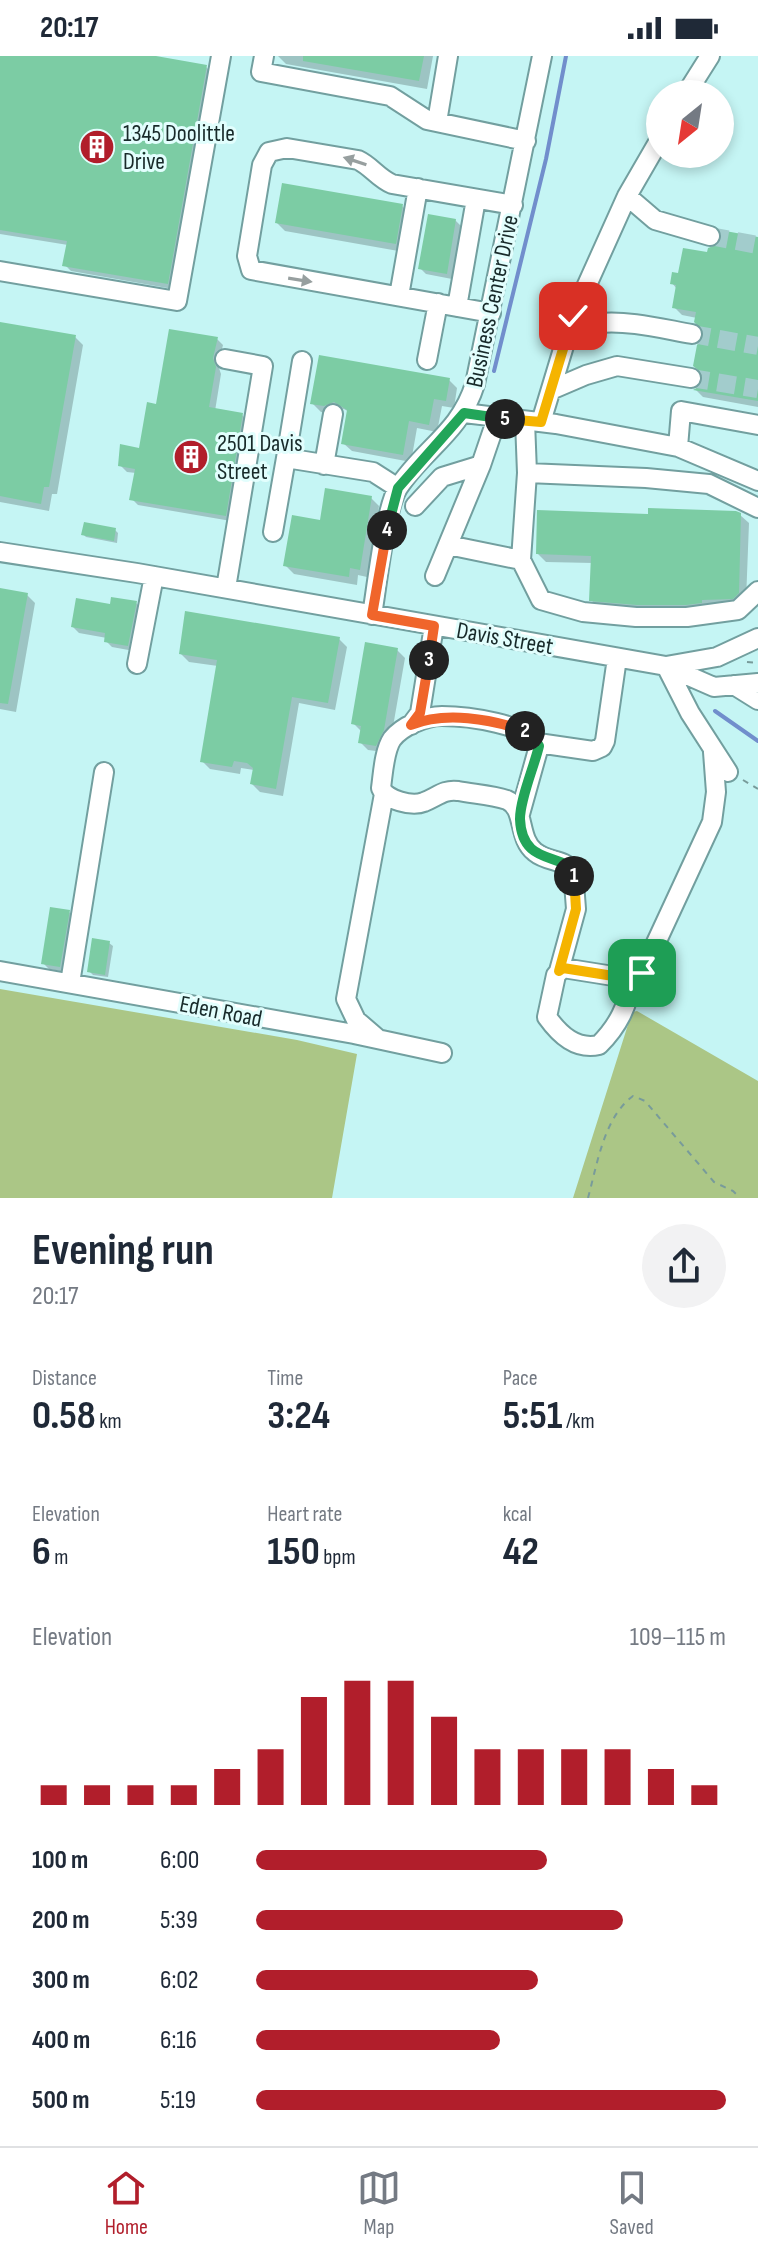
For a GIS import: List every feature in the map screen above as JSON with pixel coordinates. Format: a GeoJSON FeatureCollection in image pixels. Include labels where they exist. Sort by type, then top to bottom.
{"type":"FeatureCollection","features":[{"type":"Feature","properties":{"kind":"street"},"geometry":{"type":"LineString","coordinates":[[0,271],[177,301],[221,56]]}},
{"type":"Feature","properties":{"kind":"street"},"geometry":{"type":"LineString","coordinates":[[264,56],[261,72],[390,96],[427,120],[526,141]]}},
{"type":"Feature","properties":{"kind":"street"},"geometry":{"type":"LineString","coordinates":[[437,122],[448,56]]}},
{"type":"Feature","properties":{"kind":"street","name":"Business Center Drive"},"geometry":{"type":"LineString","coordinates":[[372,615],[391,507],[398,488],[464,413],[475,384],[542,56]]}},
{"type":"Feature","properties":{"kind":"street"},"geometry":{"type":"LineString","coordinates":[[695,80],[710,56]]}},
{"type":"Feature","properties":{"kind":"street"},"geometry":{"type":"LineString","coordinates":[[491,313],[251,270],[247,256],[262,165],[269,152],[287,148],[358,160],[382,180],[513,205]]}},
{"type":"Feature","properties":{"kind":"street"},"geometry":{"type":"LineString","coordinates":[[646,163],[627,196],[573,316],[551,390],[533,422],[521,560],[541,600],[583,612],[636,617],[687,617],[738,610],[758,591]]}},
{"type":"Feature","properties":{"kind":"street"},"geometry":{"type":"LineString","coordinates":[[404,297],[421,189]]}},
{"type":"Feature","properties":{"kind":"street"},"geometry":{"type":"LineString","coordinates":[[627,196],[655,220],[710,236]]}},
{"type":"Feature","properties":{"kind":"street"},"geometry":{"type":"LineString","coordinates":[[457,307],[476,199]]}},
{"type":"Feature","properties":{"kind":"street"},"geometry":{"type":"LineString","coordinates":[[427,360],[438,303]]}},
{"type":"Feature","properties":{"kind":"street"},"geometry":{"type":"LineString","coordinates":[[566,341],[597,323],[628,324],[692,334]]}},
{"type":"Feature","properties":{"kind":"street"},"geometry":{"type":"LineString","coordinates":[[225,359],[263,366],[226,588]]}},
{"type":"Feature","properties":{"kind":"street"},"geometry":{"type":"LineString","coordinates":[[273,532],[302,361]]}},
{"type":"Feature","properties":{"kind":"street"},"geometry":{"type":"LineString","coordinates":[[551,390],[617,366],[691,378]]}},
{"type":"Feature","properties":{"kind":"street"},"geometry":{"type":"LineString","coordinates":[[678,447],[681,411],[758,425]]}},
{"type":"Feature","properties":{"kind":"street"},"geometry":{"type":"LineString","coordinates":[[464,413],[678,447],[758,481]]}},
{"type":"Feature","properties":{"kind":"street"},"geometry":{"type":"LineString","coordinates":[[324,465],[333,414]]}},
{"type":"Feature","properties":{"kind":"street"},"geometry":{"type":"LineString","coordinates":[[435,576],[497,418]]}},
{"type":"Feature","properties":{"kind":"street"},"geometry":{"type":"LineString","coordinates":[[286,458],[373,472],[398,488]]}},
{"type":"Feature","properties":{"kind":"street"},"geometry":{"type":"LineString","coordinates":[[415,506],[442,477],[481,465]]}},
{"type":"Feature","properties":{"kind":"street"},"geometry":{"type":"LineString","coordinates":[[527,473],[709,484],[758,508]]}},
{"type":"Feature","properties":{"kind":"street"},"geometry":{"type":"LineString","coordinates":[[448,545],[521,560]]}},
{"type":"Feature","properties":{"kind":"street","name":"Davis Street"},"geometry":{"type":"LineString","coordinates":[[0,552],[226,588],[666,666]]}},
{"type":"Feature","properties":{"kind":"street"},"geometry":{"type":"LineString","coordinates":[[137,664],[154,576]]}},
{"type":"Feature","properties":{"kind":"street"},"geometry":{"type":"LineString","coordinates":[[434,626],[420,713],[390,742],[381,788],[391,799],[420,803],[449,790],[508,800],[520,814]]}},
{"type":"Feature","properties":{"kind":"street"},"geometry":{"type":"LineString","coordinates":[[666,666],[717,657],[758,638]]}},
{"type":"Feature","properties":{"kind":"street"},"geometry":{"type":"LineString","coordinates":[[411,725],[440,716],[453,717],[512,726],[530,733],[538,743],[593,751],[602,747],[605,741],[617,658]]}},
{"type":"Feature","properties":{"kind":"street"},"geometry":{"type":"LineString","coordinates":[[666,666],[714,687],[758,683]]}},
{"type":"Feature","properties":{"kind":"street"},"geometry":{"type":"LineString","coordinates":[[666,666],[690,713],[728,772]]}},
{"type":"Feature","properties":{"kind":"street"},"geometry":{"type":"LineString","coordinates":[[734,685],[758,700]]}},
{"type":"Feature","properties":{"kind":"street"},"geometry":{"type":"LineString","coordinates":[[538,743],[520,814],[522,832],[528,845],[541,857],[565,863],[573,870],[576,909],[547,1017],[567,1039],[592,1047],[599,1045],[615,1028],[623,1013],[632,979]]}},
{"type":"Feature","properties":{"kind":"street"},"geometry":{"type":"LineString","coordinates":[[559,971],[563,968],[632,979],[642,973],[712,822],[716,792],[713,749]]}},
{"type":"Feature","properties":{"kind":"street"},"geometry":{"type":"LineString","coordinates":[[70,983],[104,772]]}},
{"type":"Feature","properties":{"kind":"street"},"geometry":{"type":"LineString","coordinates":[[380,1040],[356,1020],[346,999],[384,794]]}},
{"type":"Feature","properties":{"kind":"street","name":"Eden Road"},"geometry":{"type":"LineString","coordinates":[[0,971],[442,1053]]}},
{"type":"Feature","properties":{"kind":"path"},"geometry":{"type":"LineString","coordinates":[[728,772],[758,789]]}},
{"type":"Feature","properties":{"kind":"path"},"geometry":{"type":"LineString","coordinates":[[588,1198],[605,1139],[624,1103],[633,1096],[645,1101],[714,1182],[740,1198]]}},
{"type":"Feature","properties":{"kind":"green space"},"geometry":{"type":"Polygon","coordinates":[[[0,989],[297,1040],[357,1054],[332,1198],[0,1198],[0,989]]]}},
{"type":"Feature","properties":{"kind":"green space"},"geometry":{"type":"Polygon","coordinates":[[[637,1011],[758,1081],[758,1198],[573,1198],[632,1012],[637,1011]]]}},
{"type":"Feature","properties":{"kind":"building","name":"1345 Doolittle Drive"},"geometry":{"type":"Polygon","coordinates":[[[0,56],[156,56],[207,65],[168,284],[62,266],[67,241],[0,230],[0,56]]]}},
{"type":"Feature","properties":{"kind":"building"},"geometry":{"type":"Polygon","coordinates":[[[303,56],[424,56],[419,81],[303,61],[303,56]]]}},
{"type":"Feature","properties":{"kind":"building"},"geometry":{"type":"Polygon","coordinates":[[[282,183],[403,204],[396,244],[275,223],[282,183]]]}},
{"type":"Feature","properties":{"kind":"building"},"geometry":{"type":"Polygon","coordinates":[[[428,214],[456,219],[447,274],[418,269],[428,214]]]}},
{"type":"Feature","properties":{"kind":"building"},"geometry":{"type":"Polygon","coordinates":[[[720,230],[758,237],[758,401],[693,390],[703,381],[702,373],[693,366],[697,345],[704,337],[703,331],[694,322],[696,312],[672,308],[676,285],[670,284],[672,272],[678,273],[683,248],[707,252],[722,239],[720,230]]]}},
{"type":"Feature","properties":{"kind":"building"},"geometry":{"type":"Polygon","coordinates":[[[0,322],[76,335],[49,487],[44,487],[41,504],[0,496],[0,322]]]}},
{"type":"Feature","properties":{"kind":"building","name":"2501 Davis Street"},"geometry":{"type":"Polygon","coordinates":[[[169,329],[218,337],[209,407],[243,413],[226,516],[129,500],[135,469],[118,466],[120,444],[139,448],[147,402],[156,404],[169,329]]]}},
{"type":"Feature","properties":{"kind":"building"},"geometry":{"type":"Polygon","coordinates":[[[319,355],[450,378],[446,401],[434,399],[429,425],[409,421],[403,455],[341,444],[347,410],[334,402],[324,406],[310,404],[319,355]]]}},
{"type":"Feature","properties":{"kind":"building"},"geometry":{"type":"Polygon","coordinates":[[[325,488],[372,496],[360,570],[350,568],[349,577],[283,566],[292,515],[320,520],[325,488]]]}},
{"type":"Feature","properties":{"kind":"building"},"geometry":{"type":"Polygon","coordinates":[[[648,508],[741,513],[739,593],[733,599],[702,600],[702,603],[686,605],[589,601],[591,556],[536,554],[537,510],[648,514],[648,508]]]}},
{"type":"Feature","properties":{"kind":"building"},"geometry":{"type":"Polygon","coordinates":[[[84,522],[116,528],[114,541],[81,535],[84,522]]]}},
{"type":"Feature","properties":{"kind":"building"},"geometry":{"type":"Polygon","coordinates":[[[0,588],[28,593],[8,704],[0,703],[0,588]]]}},
{"type":"Feature","properties":{"kind":"building"},"geometry":{"type":"Polygon","coordinates":[[[111,597],[137,601],[128,646],[104,642],[105,633],[71,627],[76,598],[110,604],[111,597]]]}},
{"type":"Feature","properties":{"kind":"building"},"geometry":{"type":"Polygon","coordinates":[[[185,611],[340,637],[328,703],[292,697],[276,789],[250,784],[253,768],[247,763],[234,761],[232,767],[200,762],[217,660],[179,654],[185,611]]]}},
{"type":"Feature","properties":{"kind":"building"},"geometry":{"type":"Polygon","coordinates":[[[365,642],[398,648],[384,730],[376,746],[358,743],[361,726],[351,724],[365,642]]]}},
{"type":"Feature","properties":{"kind":"building"},"geometry":{"type":"Polygon","coordinates":[[[50,907],[70,910],[60,967],[41,964],[50,907]]]}},
{"type":"Feature","properties":{"kind":"building"},"geometry":{"type":"Polygon","coordinates":[[[92,938],[110,941],[105,975],[87,972],[92,938]]]}},
{"type":"Feature","properties":{"kind":"waterway"},"geometry":{"type":"LineString","coordinates":[[494,371],[546,159],[566,56]]}},
{"type":"Feature","properties":{"kind":"waterway"},"geometry":{"type":"LineString","coordinates":[[715,711],[758,741]]}},
{"type":"Feature","properties":{"kind":"tunnel"},"geometry":{"type":"LineString","coordinates":[[710,236],[758,245]]}},
{"type":"Feature","properties":{"kind":"tunnel"},"geometry":{"type":"LineString","coordinates":[[692,334],[758,346]]}},
{"type":"Feature","properties":{"kind":"tunnel"},"geometry":{"type":"LineString","coordinates":[[691,378],[758,389]]}},
{"type":"Feature","properties":{"kind":"place","name":"1345 Doolittle Drive"},"geometry":{"type":"Point","coordinates":[97,147]}},
{"type":"Feature","properties":{"kind":"place","name":"2501 Davis Street"},"geometry":{"type":"Point","coordinates":[191,457]}},
{"type":"Feature","properties":{"kind":"route"},"geometry":{"type":"LineString","coordinates":[[573,316],[541,422],[464,413],[398,488],[391,507],[372,615],[434,626],[420,713],[411,725],[440,716],[453,717],[512,726],[530,733],[538,741],[520,814],[522,832],[528,845],[541,857],[569,866],[576,885],[576,909],[559,971],[563,968],[632,979],[642,973]]}}]}
